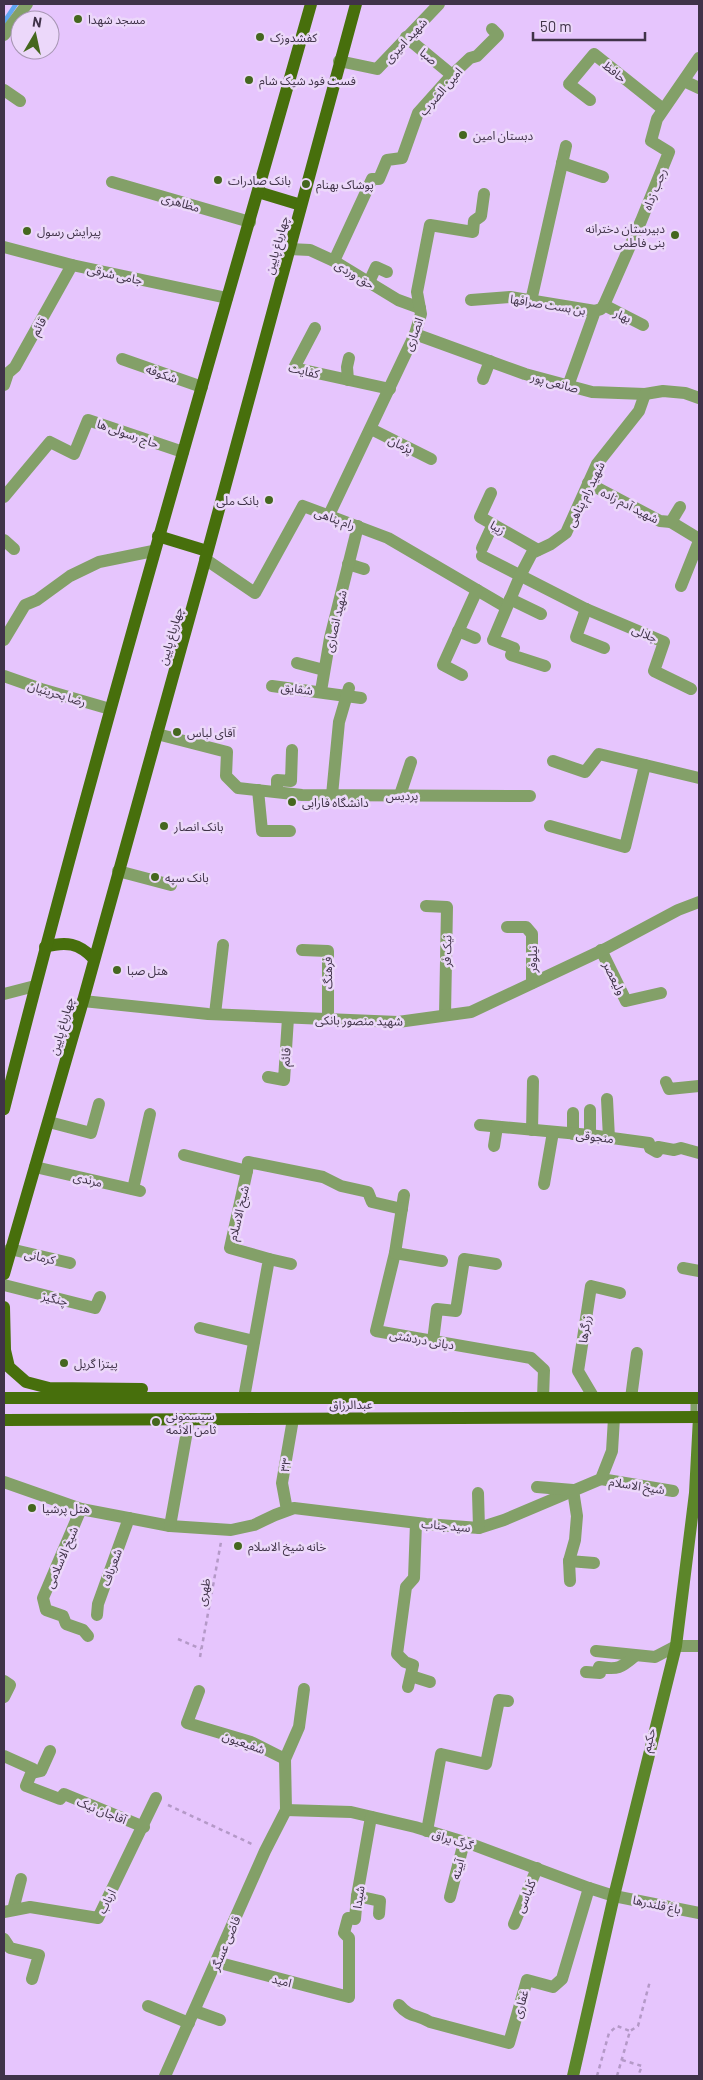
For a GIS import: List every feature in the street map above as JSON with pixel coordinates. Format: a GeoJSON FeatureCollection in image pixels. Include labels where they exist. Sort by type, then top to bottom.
{"type":"FeatureCollection","features":[{"type":"Feature","properties":{"kind":"main road"},"geometry":{"type":"LineString","coordinates":[[4,1109],[45,947],[153,551],[250,222],[311,4]]}},
{"type":"Feature","properties":{"kind":"main road","name":"چهارباغ پایین"},"geometry":{"type":"LineString","coordinates":[[4,1274],[83,1001],[356,4]]}},
{"type":"Feature","properties":{"kind":"main road"},"geometry":{"type":"LineString","coordinates":[[258,192],[301,205]]}},
{"type":"Feature","properties":{"kind":"main road"},"geometry":{"type":"LineString","coordinates":[[158,536],[206,555]]}},
{"type":"Feature","properties":{"kind":"main road"},"geometry":{"type":"LineString","coordinates":[[45,947],[60,943],[74,946],[85,950],[94,959]]}},
{"type":"Feature","properties":{"kind":"main road"},"geometry":{"type":"LineString","coordinates":[[4,1307],[5,1350],[9,1367],[26,1382],[49,1388],[163,1390],[216,1398]]}},
{"type":"Feature","properties":{"kind":"main road","name":"عبدالرزاق"},"geometry":{"type":"LineString","coordinates":[[4,1398],[696,1398]]}},
{"type":"Feature","properties":{"kind":"main road","name":"عبدالرزاق"},"geometry":{"type":"LineString","coordinates":[[6,1421],[698,1417]]}},
{"type":"Feature","properties":{"kind":"main road","name":"حکیم"},"geometry":{"type":"LineString","coordinates":[[574,2076],[614,1896],[676,1646],[695,1494],[698,1417]]}},
{"type":"Feature","properties":{"kind":"street"},"geometry":{"type":"LineString","coordinates":[[4,35],[26,4]]}},
{"type":"Feature","properties":{"kind":"street","name":"شهید امیری"},"geometry":{"type":"LineString","coordinates":[[339,61],[377,69],[439,4]]}},
{"type":"Feature","properties":{"kind":"street","name":"امین الضرب"},"geometry":{"type":"LineString","coordinates":[[334,261],[372,179],[379,179],[387,160],[402,158],[418,113],[452,75],[470,58],[477,56],[498,35],[492,29]]}},
{"type":"Feature","properties":{"kind":"street","name":"صبا"},"geometry":{"type":"LineString","coordinates":[[406,37],[452,75]]}},
{"type":"Feature","properties":{"kind":"street","name":"حافظ"},"geometry":{"type":"LineString","coordinates":[[590,100],[570,84],[594,54],[663,109]]}},
{"type":"Feature","properties":{"kind":"street","name":"رجب زداه"},"geometry":{"type":"LineString","coordinates":[[568,386],[599,308],[641,221],[669,152],[651,141],[658,119],[699,58]]}},
{"type":"Feature","properties":{"kind":"street"},"geometry":{"type":"LineString","coordinates":[[684,81],[699,88]]}},
{"type":"Feature","properties":{"kind":"street"},"geometry":{"type":"LineString","coordinates":[[4,90],[20,101]]}},
{"type":"Feature","properties":{"kind":"street"},"geometry":{"type":"LineString","coordinates":[[531,301],[566,146]]}},
{"type":"Feature","properties":{"kind":"street"},"geometry":{"type":"LineString","coordinates":[[562,163],[603,177]]}},
{"type":"Feature","properties":{"kind":"street","name":"مظاهری"},"geometry":{"type":"LineString","coordinates":[[112,182],[250,222]]}},
{"type":"Feature","properties":{"kind":"street","name":"انصاری"},"geometry":{"type":"LineString","coordinates":[[329,515],[415,334],[421,314],[417,292],[430,225],[473,232],[474,221],[481,216],[484,194]]}},
{"type":"Feature","properties":{"kind":"street","name":"جامی شرقی"},"geometry":{"type":"LineString","coordinates":[[4,247],[72,265],[227,298]]}},
{"type":"Feature","properties":{"kind":"street","name":"حق وردی"},"geometry":{"type":"LineString","coordinates":[[289,249],[310,250],[334,261],[398,300],[420,308]]}},
{"type":"Feature","properties":{"kind":"street","name":"قائم"},"geometry":{"type":"LineString","coordinates":[[4,385],[8,373],[15,368],[72,265]]}},
{"type":"Feature","properties":{"kind":"street"},"geometry":{"type":"LineString","coordinates":[[368,282],[376,267],[386,272]]}},
{"type":"Feature","properties":{"kind":"street","name":"بن بست صرافها"},"geometry":{"type":"LineString","coordinates":[[470,300],[510,297],[599,308]]}},
{"type":"Feature","properties":{"kind":"street","name":"بهار"},"geometry":{"type":"LineString","coordinates":[[599,308],[643,325]]}},
{"type":"Feature","properties":{"kind":"street","name":"کفایت"},"geometry":{"type":"LineString","coordinates":[[315,328],[294,368],[390,389]]}},
{"type":"Feature","properties":{"kind":"street","name":"صانعی پور"},"geometry":{"type":"LineString","coordinates":[[415,334],[526,374],[592,392],[645,394],[663,391],[685,393],[699,398]]}},
{"type":"Feature","properties":{"kind":"street"},"geometry":{"type":"LineString","coordinates":[[348,380],[347,367],[349,358]]}},
{"type":"Feature","properties":{"kind":"street","name":"شکوفه"},"geometry":{"type":"LineString","coordinates":[[122,359],[202,387]]}},
{"type":"Feature","properties":{"kind":"street"},"geometry":{"type":"LineString","coordinates":[[483,379],[490,361]]}},
{"type":"Feature","properties":{"kind":"street","name":"شهید رام پناهی"},"geometry":{"type":"LineString","coordinates":[[545,666],[511,654],[514,648],[493,640],[520,576],[532,553],[566,533],[598,464],[638,411],[645,394]]}},
{"type":"Feature","properties":{"kind":"street","name":"حاج رسولی ها"},"geometry":{"type":"LineString","coordinates":[[4,497],[50,442],[74,454],[88,420],[183,452]]}},
{"type":"Feature","properties":{"kind":"street","name":"پژمان"},"geometry":{"type":"LineString","coordinates":[[371,429],[431,459]]}},
{"type":"Feature","properties":{"kind":"street","name":"شهید آدم زاده"},"geometry":{"type":"LineString","coordinates":[[588,483],[660,521],[671,522],[699,540]]}},
{"type":"Feature","properties":{"kind":"street","name":"زیبا"},"geometry":{"type":"LineString","coordinates":[[491,493],[480,517],[538,550]]}},
{"type":"Feature","properties":{"kind":"street","name":"رام پناهی"},"geometry":{"type":"LineString","coordinates":[[206,555],[255,593],[303,506],[388,538],[477,590],[541,614]]}},
{"type":"Feature","properties":{"kind":"street"},"geometry":{"type":"LineString","coordinates":[[671,522],[680,507]]}},
{"type":"Feature","properties":{"kind":"street","name":"جلالی"},"geometry":{"type":"LineString","coordinates":[[493,524],[482,552],[520,576],[586,609],[664,642],[654,671],[691,689]]}},
{"type":"Feature","properties":{"kind":"street","name":"شهید انصاری"},"geometry":{"type":"LineString","coordinates":[[321,691],[330,638],[358,526]]}},
{"type":"Feature","properties":{"kind":"street"},"geometry":{"type":"LineString","coordinates":[[4,540],[14,549]]}},
{"type":"Feature","properties":{"kind":"street"},"geometry":{"type":"LineString","coordinates":[[681,586],[699,540]]}},
{"type":"Feature","properties":{"kind":"street"},"geometry":{"type":"LineString","coordinates":[[4,640],[25,605],[37,600],[70,576],[100,562],[153,551]]}},
{"type":"Feature","properties":{"kind":"street"},"geometry":{"type":"LineString","coordinates":[[348,564],[364,569]]}},
{"type":"Feature","properties":{"kind":"street"},"geometry":{"type":"LineString","coordinates":[[462,674],[443,665],[477,590]]}},
{"type":"Feature","properties":{"kind":"street"},"geometry":{"type":"LineString","coordinates":[[586,609],[576,637],[604,648]]}},
{"type":"Feature","properties":{"kind":"street"},"geometry":{"type":"LineString","coordinates":[[458,631],[475,638]]}},
{"type":"Feature","properties":{"kind":"street"},"geometry":{"type":"LineString","coordinates":[[297,664],[324,670]]}},
{"type":"Feature","properties":{"kind":"street","name":"رضا بحرینیان"},"geometry":{"type":"LineString","coordinates":[[4,676],[110,709]]}},
{"type":"Feature","properties":{"kind":"street","name":"شقایق"},"geometry":{"type":"LineString","coordinates":[[272,686],[321,691]]}},
{"type":"Feature","properties":{"kind":"street"},"geometry":{"type":"LineString","coordinates":[[321,691],[348,692],[361,698]]}},
{"type":"Feature","properties":{"kind":"street"},"geometry":{"type":"LineString","coordinates":[[332,795],[339,722],[348,692]]}},
{"type":"Feature","properties":{"kind":"street","name":"پردیس"},"geometry":{"type":"LineString","coordinates":[[157,734],[226,752],[226,776],[238,788],[302,795],[530,796]]}},
{"type":"Feature","properties":{"kind":"street"},"geometry":{"type":"LineString","coordinates":[[277,792],[277,780],[291,781],[292,750]]}},
{"type":"Feature","properties":{"kind":"street"},"geometry":{"type":"LineString","coordinates":[[553,761],[585,772],[599,754],[699,778]]}},
{"type":"Feature","properties":{"kind":"street"},"geometry":{"type":"LineString","coordinates":[[400,795],[411,762]]}},
{"type":"Feature","properties":{"kind":"street"},"geometry":{"type":"LineString","coordinates":[[550,826],[626,847],[645,765]]}},
{"type":"Feature","properties":{"kind":"street"},"geometry":{"type":"LineString","coordinates":[[258,790],[262,831],[290,831]]}},
{"type":"Feature","properties":{"kind":"street"},"geometry":{"type":"LineString","coordinates":[[118,871],[171,885]]}},
{"type":"Feature","properties":{"kind":"street","name":"شهید منصور بانکی"},"geometry":{"type":"LineString","coordinates":[[83,1001],[215,1014],[398,1022],[472,1012],[601,950],[678,910],[699,902]]}},
{"type":"Feature","properties":{"kind":"street","name":"نیک فر"},"geometry":{"type":"LineString","coordinates":[[426,906],[447,907],[445,1015]]}},
{"type":"Feature","properties":{"kind":"street","name":"نیلوفر"},"geometry":{"type":"LineString","coordinates":[[506,927],[526,927],[532,934],[532,983]]}},
{"type":"Feature","properties":{"kind":"street"},"geometry":{"type":"LineString","coordinates":[[215,1014],[223,945]]}},
{"type":"Feature","properties":{"kind":"street","name":"فرهنگ"},"geometry":{"type":"LineString","coordinates":[[302,950],[328,951],[328,1020]]}},
{"type":"Feature","properties":{"kind":"street","name":"ولیعصر"},"geometry":{"type":"LineString","coordinates":[[601,950],[626,1001],[661,994]]}},
{"type":"Feature","properties":{"kind":"street"},"geometry":{"type":"LineString","coordinates":[[4,994],[35,986]]}},
{"type":"Feature","properties":{"kind":"street","name":"قائم"},"geometry":{"type":"LineString","coordinates":[[268,1077],[284,1080],[288,1018]]}},
{"type":"Feature","properties":{"kind":"street"},"geometry":{"type":"LineString","coordinates":[[532,1130],[533,1081]]}},
{"type":"Feature","properties":{"kind":"street"},"geometry":{"type":"LineString","coordinates":[[666,1082],[669,1089],[699,1086]]}},
{"type":"Feature","properties":{"kind":"street"},"geometry":{"type":"LineString","coordinates":[[607,1099],[609,1138]]}},
{"type":"Feature","properties":{"kind":"street"},"geometry":{"type":"LineString","coordinates":[[48,1122],[91,1133],[99,1104]]}},
{"type":"Feature","properties":{"kind":"street"},"geometry":{"type":"LineString","coordinates":[[590,1110],[590,1135]]}},
{"type":"Feature","properties":{"kind":"street"},"geometry":{"type":"LineString","coordinates":[[573,1113],[573,1134]]}},
{"type":"Feature","properties":{"kind":"street","name":"مرندی"},"geometry":{"type":"LineString","coordinates":[[35,1167],[136,1190],[150,1114]]}},
{"type":"Feature","properties":{"kind":"street","name":"منجوقی"},"geometry":{"type":"LineString","coordinates":[[480,1125],[590,1135],[650,1143],[650,1148],[657,1152],[658,1147],[674,1150],[681,1148],[699,1153]]}},
{"type":"Feature","properties":{"kind":"street"},"geometry":{"type":"LineString","coordinates":[[494,1146],[497,1127]]}},
{"type":"Feature","properties":{"kind":"street"},"geometry":{"type":"LineString","coordinates":[[544,1184],[553,1132]]}},
{"type":"Feature","properties":{"kind":"street"},"geometry":{"type":"LineString","coordinates":[[184,1155],[247,1171]]}},
{"type":"Feature","properties":{"kind":"street","name":"شیخ الاسلام"},"geometry":{"type":"LineString","coordinates":[[269,1259],[230,1248],[248,1162],[323,1177],[341,1186],[368,1192],[372,1202],[402,1210]]}},
{"type":"Feature","properties":{"kind":"street","name":"دیانی دردشتی"},"geometry":{"type":"LineString","coordinates":[[404,1195],[395,1253],[376,1331],[433,1341],[464,1351],[532,1358],[544,1370],[543,1398]]}},
{"type":"Feature","properties":{"kind":"street","name":"کرمانی"},"geometry":{"type":"LineString","coordinates":[[10,1249],[70,1263]]}},
{"type":"Feature","properties":{"kind":"street"},"geometry":{"type":"LineString","coordinates":[[395,1253],[442,1261]]}},
{"type":"Feature","properties":{"kind":"street"},"geometry":{"type":"LineString","coordinates":[[244,1398],[269,1259],[291,1264]]}},
{"type":"Feature","properties":{"kind":"street"},"geometry":{"type":"LineString","coordinates":[[433,1341],[437,1309],[456,1311],[464,1259],[496,1264]]}},
{"type":"Feature","properties":{"kind":"street"},"geometry":{"type":"LineString","coordinates":[[683,1268],[699,1271]]}},
{"type":"Feature","properties":{"kind":"street","name":"چنگیز"},"geometry":{"type":"LineString","coordinates":[[4,1285],[95,1308],[100,1297]]}},
{"type":"Feature","properties":{"kind":"street","name":"زرگرها"},"geometry":{"type":"LineString","coordinates":[[594,1398],[578,1371],[591,1286],[620,1293]]}},
{"type":"Feature","properties":{"kind":"street"},"geometry":{"type":"LineString","coordinates":[[200,1328],[254,1340]]}},
{"type":"Feature","properties":{"kind":"street"},"geometry":{"type":"LineString","coordinates":[[631,1398],[637,1354]]}},
{"type":"Feature","properties":{"kind":"street"},"geometry":{"type":"LineString","coordinates":[[601,1479],[612,1451],[614,1418]]}},
{"type":"Feature","properties":{"kind":"street","name":"۳۳"},"geometry":{"type":"LineString","coordinates":[[287,1510],[282,1483],[293,1419]]}},
{"type":"Feature","properties":{"kind":"street"},"geometry":{"type":"LineString","coordinates":[[170,1526],[189,1420]]}},
{"type":"Feature","properties":{"kind":"street","name":"شیخ الاسلام"},"geometry":{"type":"LineString","coordinates":[[601,1479],[673,1491]]}},
{"type":"Feature","properties":{"kind":"street","name":"سید جناب"},"geometry":{"type":"LineString","coordinates":[[223,1530],[254,1525],[294,1508],[416,1523],[479,1528],[504,1520],[601,1479]]}},
{"type":"Feature","properties":{"kind":"street"},"geometry":{"type":"LineString","coordinates":[[4,1482],[81,1509],[170,1526],[223,1530]]}},
{"type":"Feature","properties":{"kind":"street"},"geometry":{"type":"LineString","coordinates":[[537,1486],[573,1490],[576,1532],[569,1561],[570,1581]]}},
{"type":"Feature","properties":{"kind":"street"},"geometry":{"type":"LineString","coordinates":[[478,1493],[479,1528]]}},
{"type":"Feature","properties":{"kind":"street","name":"شیخ الاسلامی"},"geometry":{"type":"LineString","coordinates":[[81,1509],[43,1598],[46,1610],[63,1616],[66,1624],[83,1630],[88,1636]]}},
{"type":"Feature","properties":{"kind":"street","name":"شعرباف"},"geometry":{"type":"LineString","coordinates":[[97,1615],[98,1604],[129,1518]]}},
{"type":"Feature","properties":{"kind":"street"},"geometry":{"type":"LineString","coordinates":[[416,1523],[414,1578],[406,1587],[398,1654],[405,1662],[413,1665],[409,1682],[430,1682]]}},
{"type":"Feature","properties":{"kind":"street"},"geometry":{"type":"LineString","coordinates":[[569,1561],[594,1563]]}},
{"type":"Feature","properties":{"kind":"street"},"geometry":{"type":"LineString","coordinates":[[596,1651],[655,1657],[676,1646],[699,1646]]}},
{"type":"Feature","properties":{"kind":"street"},"geometry":{"type":"LineString","coordinates":[[586,1672],[600,1673],[599,1667],[615,1669],[624,1665],[635,1656]]}},
{"type":"Feature","properties":{"kind":"street"},"geometry":{"type":"LineString","coordinates":[[4,1681],[10,1685],[4,1697]]}},
{"type":"Feature","properties":{"kind":"street"},"geometry":{"type":"LineString","coordinates":[[286,1810],[285,1759],[299,1727],[304,1689]]}},
{"type":"Feature","properties":{"kind":"street","name":"شفیعیون"},"geometry":{"type":"LineString","coordinates":[[199,1691],[187,1723],[251,1742],[285,1759]]}},
{"type":"Feature","properties":{"kind":"street"},"geometry":{"type":"LineString","coordinates":[[427,1831],[441,1754],[486,1764],[499,1700],[508,1701]]}},
{"type":"Feature","properties":{"kind":"street"},"geometry":{"type":"LineString","coordinates":[[4,1756],[33,1770],[32,1772],[41,1771],[50,1751]]}},
{"type":"Feature","properties":{"kind":"street","name":"آقاجان نیک"},"geometry":{"type":"LineString","coordinates":[[32,1772],[26,1786],[60,1799],[64,1794],[144,1827]]}},
{"type":"Feature","properties":{"kind":"street","name":"ارباب"},"geometry":{"type":"LineString","coordinates":[[8,1911],[30,1907],[98,1918],[144,1827],[156,1798]]}},
{"type":"Feature","properties":{"kind":"street","name":"گرگ یراق"},"geometry":{"type":"LineString","coordinates":[[286,1810],[351,1812],[427,1831],[464,1842],[614,1896]]}},
{"type":"Feature","properties":{"kind":"street","name":"قاضی عسگر"},"geometry":{"type":"LineString","coordinates":[[165,2076],[265,1851],[286,1810]]}},
{"type":"Feature","properties":{"kind":"street","name":"شیدا"},"geometry":{"type":"LineString","coordinates":[[349,1997],[349,1938],[344,1933],[348,1918],[355,1919],[357,1896],[372,1817]]}},
{"type":"Feature","properties":{"kind":"street","name":"آیینه"},"geometry":{"type":"LineString","coordinates":[[450,1897],[464,1842]]}},
{"type":"Feature","properties":{"kind":"street","name":"کلباسی"},"geometry":{"type":"LineString","coordinates":[[514,1924],[537,1868]]}},
{"type":"Feature","properties":{"kind":"street"},"geometry":{"type":"LineString","coordinates":[[8,1911],[21,1879]]}},
{"type":"Feature","properties":{"kind":"street","name":"غفاری"},"geometry":{"type":"LineString","coordinates":[[399,2005],[407,2014],[422,2017],[430,2022],[509,2043],[527,1980],[553,1987],[562,1979],[589,1888]]}},
{"type":"Feature","properties":{"kind":"street"},"geometry":{"type":"LineString","coordinates":[[357,1896],[380,1901],[379,1914]]}},
{"type":"Feature","properties":{"kind":"street","name":"باغ قلندرها"},"geometry":{"type":"LineString","coordinates":[[614,1896],[699,1913]]}},
{"type":"Feature","properties":{"kind":"street"},"geometry":{"type":"LineString","coordinates":[[4,1939],[10,1948],[38,1955],[32,1979]]}},
{"type":"Feature","properties":{"kind":"street","name":"امید"},"geometry":{"type":"LineString","coordinates":[[216,1962],[349,1997]]}},
{"type":"Feature","properties":{"kind":"street"},"geometry":{"type":"LineString","coordinates":[[148,2006],[192,2017],[220,2020]]}},
{"type":"Feature","properties":{"kind":"lane","name":"حکیم"},"geometry":{"type":"LineString","coordinates":[[568,2076],[668,1655],[690,1493],[698,1417],[696,1398]]}},
{"type":"Feature","properties":{"kind":"path","name":"ظهری"},"geometry":{"type":"LineString","coordinates":[[200,1657],[223,1530]]}},
{"type":"Feature","properties":{"kind":"path"},"geometry":{"type":"LineString","coordinates":[[178,1639],[201,1649]]}},
{"type":"Feature","properties":{"kind":"path"},"geometry":{"type":"LineString","coordinates":[[156,1798],[265,1851]]}},
{"type":"Feature","properties":{"kind":"path"},"geometry":{"type":"LineString","coordinates":[[617,2076],[630,2031],[638,2026],[650,1981]]}},
{"type":"Feature","properties":{"kind":"path"},"geometry":{"type":"LineString","coordinates":[[597,2076],[609,2033],[617,2026],[630,2031]]}},
{"type":"Feature","properties":{"kind":"path"},"geometry":{"type":"LineString","coordinates":[[622,2060],[642,2066],[638,2076]]}},
{"type":"Feature","properties":{"kind":"waterway"},"geometry":{"type":"LineString","coordinates":[[4,22],[16,4]]}},
{"type":"Feature","properties":{"kind":"place","name":"مسجد شهدا"},"geometry":{"type":"Point","coordinates":[78,19]}},
{"type":"Feature","properties":{"kind":"place","name":"کفشدوزک"},"geometry":{"type":"Point","coordinates":[260,37]}},
{"type":"Feature","properties":{"kind":"place","name":"فست فود شیک شام"},"geometry":{"type":"Point","coordinates":[249,80]}},
{"type":"Feature","properties":{"kind":"place","name":"دبستان امین"},"geometry":{"type":"Point","coordinates":[463,135]}},
{"type":"Feature","properties":{"kind":"place","name":"بانک صادرات"},"geometry":{"type":"Point","coordinates":[218,180]}},
{"type":"Feature","properties":{"kind":"place","name":"پوشاک بهنام"},"geometry":{"type":"Point","coordinates":[306,184]}},
{"type":"Feature","properties":{"kind":"place","name":"پیرایش رسول"},"geometry":{"type":"Point","coordinates":[27,231]}},
{"type":"Feature","properties":{"kind":"place","name":"دبیرستان دخترانه بنی فاطمی"},"geometry":{"type":"Point","coordinates":[675,235]}},
{"type":"Feature","properties":{"kind":"place","name":"بانک ملی"},"geometry":{"type":"Point","coordinates":[269,500]}},
{"type":"Feature","properties":{"kind":"place","name":"آقای لباس"},"geometry":{"type":"Point","coordinates":[177,732]}},
{"type":"Feature","properties":{"kind":"place","name":"دانشگاه فارابی"},"geometry":{"type":"Point","coordinates":[292,802]}},
{"type":"Feature","properties":{"kind":"place","name":"بانک انصار"},"geometry":{"type":"Point","coordinates":[164,826]}},
{"type":"Feature","properties":{"kind":"place","name":"بانک سپه"},"geometry":{"type":"Point","coordinates":[155,877]}},
{"type":"Feature","properties":{"kind":"place","name":"هتل صبا"},"geometry":{"type":"Point","coordinates":[117,970]}},
{"type":"Feature","properties":{"kind":"place","name":"پیتزا گریل"},"geometry":{"type":"Point","coordinates":[64,1363]}},
{"type":"Feature","properties":{"kind":"place","name":"سیسمونی ثامن الائمه"},"geometry":{"type":"Point","coordinates":[156,1422]}},
{"type":"Feature","properties":{"kind":"place","name":"هتل پرشیا"},"geometry":{"type":"Point","coordinates":[32,1508]}},
{"type":"Feature","properties":{"kind":"place","name":"خانه شیخ الاسلام"},"geometry":{"type":"Point","coordinates":[238,1546]}}]}
